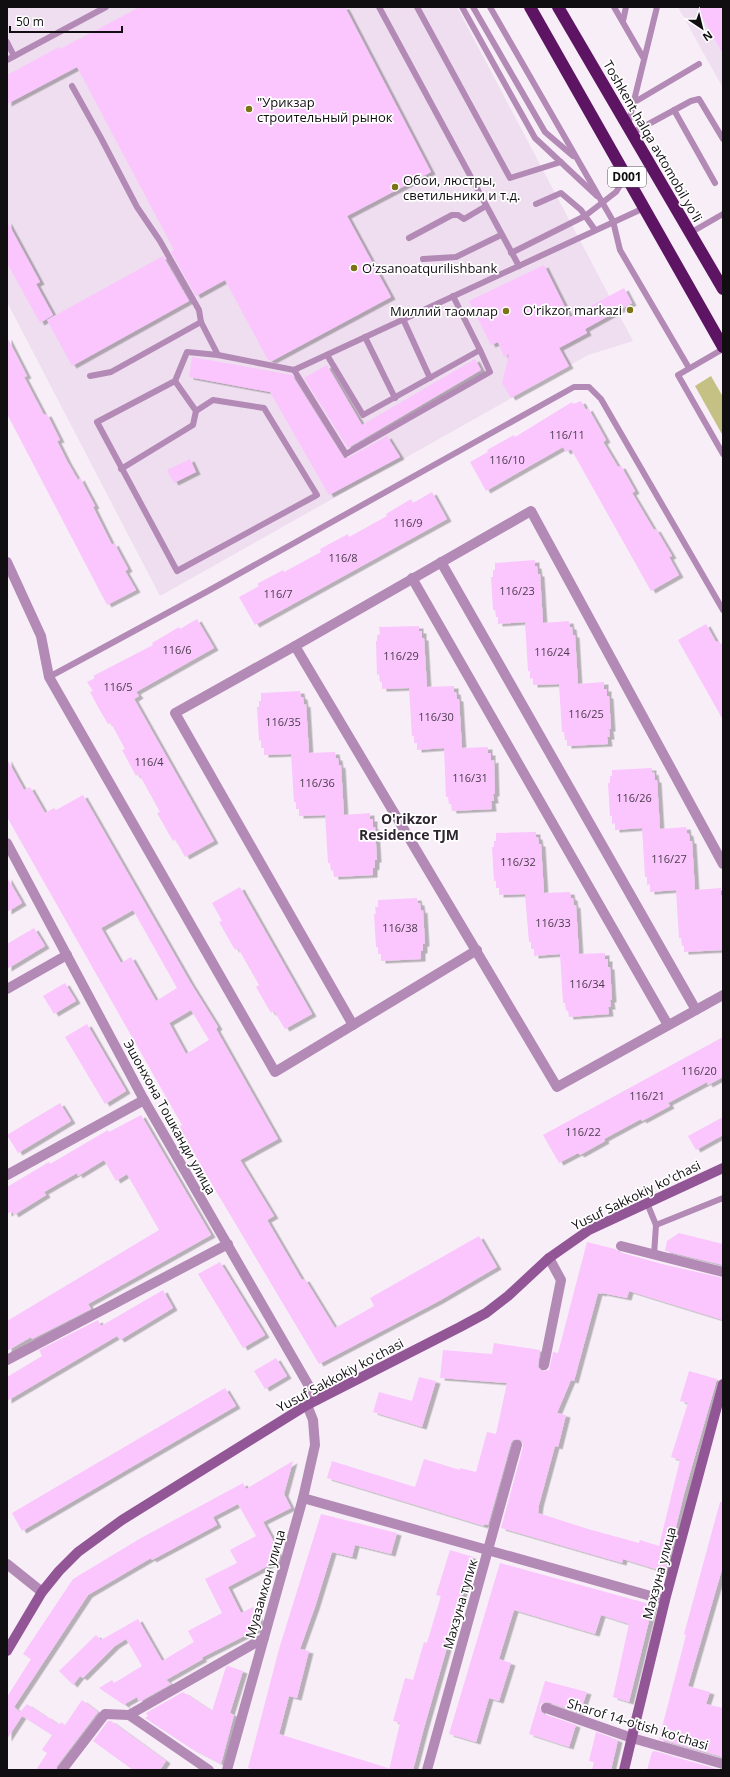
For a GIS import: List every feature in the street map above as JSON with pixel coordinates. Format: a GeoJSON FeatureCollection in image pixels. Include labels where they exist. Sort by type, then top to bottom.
{"type":"FeatureCollection","features":[{"type":"Feature","properties":{"kind":"highway","name":"D001"},"geometry":{"type":"LineString","coordinates":[[530,7],[723,348]]}},
{"type":"Feature","properties":{"kind":"highway","name":"Toshkent halqa avtomobil yo'li"},"geometry":{"type":"LineString","coordinates":[[558,7],[690,233],[720,276],[723,289]]}},
{"type":"Feature","properties":{"kind":"main road","name":"Yusuf Sakkokiy ko'chasi"},"geometry":{"type":"LineString","coordinates":[[7,1651],[42,1592],[68,1561],[122,1520],[307,1404],[486,1313],[508,1296],[549,1258],[595,1226],[723,1168]]}},
{"type":"Feature","properties":{"kind":"main road","name":"Махзуна улица"},"geometry":{"type":"LineString","coordinates":[[624,1770],[665,1600],[723,1384]]}},
{"type":"Feature","properties":{"kind":"street"},"geometry":{"type":"LineString","coordinates":[[353,1025],[176,713],[531,511],[723,864]]}},
{"type":"Feature","properties":{"kind":"street"},"geometry":{"type":"LineString","coordinates":[[7,562],[42,636],[49,677],[275,1072],[477,950]]}},
{"type":"Feature","properties":{"kind":"street"},"geometry":{"type":"LineString","coordinates":[[441,562],[696,1010]]}},
{"type":"Feature","properties":{"kind":"street"},"geometry":{"type":"LineString","coordinates":[[412,578],[668,1025]]}},
{"type":"Feature","properties":{"kind":"street"},"geometry":{"type":"LineString","coordinates":[[295,646],[557,1087],[723,995]]}},
{"type":"Feature","properties":{"kind":"street","name":"Эшонхона Тошканди улица"},"geometry":{"type":"LineString","coordinates":[[7,843],[144,1100],[317,1400]]}},
{"type":"Feature","properties":{"kind":"street"},"geometry":{"type":"LineString","coordinates":[[7,989],[67,955]]}},
{"type":"Feature","properties":{"kind":"street"},"geometry":{"type":"LineString","coordinates":[[7,1175],[144,1100]]}},
{"type":"Feature","properties":{"kind":"street"},"geometry":{"type":"LineString","coordinates":[[7,1360],[228,1244]]}},
{"type":"Feature","properties":{"kind":"street"},"geometry":{"type":"LineString","coordinates":[[621,1246],[723,1272]]}},
{"type":"Feature","properties":{"kind":"street"},"geometry":{"type":"LineString","coordinates":[[544,1365],[561,1280],[549,1258]]}},
{"type":"Feature","properties":{"kind":"street","name":"Муазамхон улица"},"geometry":{"type":"LineString","coordinates":[[227,1770],[303,1498],[315,1445],[313,1420],[307,1404]]}},
{"type":"Feature","properties":{"kind":"street","name":"Махзуна тупик"},"geometry":{"type":"LineString","coordinates":[[427,1770],[517,1445]]}},
{"type":"Feature","properties":{"kind":"street"},"geometry":{"type":"LineString","coordinates":[[303,1498],[665,1600]]}},
{"type":"Feature","properties":{"kind":"street"},"geometry":{"type":"LineString","coordinates":[[7,1564],[42,1592]]}},
{"type":"Feature","properties":{"kind":"street"},"geometry":{"type":"LineString","coordinates":[[62,1770],[105,1714],[129,1715],[264,1638]]}},
{"type":"Feature","properties":{"kind":"street","name":"Sharof 14-o'tish ko'chasi"},"geometry":{"type":"LineString","coordinates":[[546,1708],[632,1738],[723,1764]]}},
{"type":"Feature","properties":{"kind":"street"},"geometry":{"type":"LineString","coordinates":[[129,1715],[209,1770]]}},
{"type":"Feature","properties":{"kind":"lane"},"geometry":{"type":"LineString","coordinates":[[7,60],[106,7]]}},
{"type":"Feature","properties":{"kind":"lane"},"geometry":{"type":"LineString","coordinates":[[379,7],[519,266]]}},
{"type":"Feature","properties":{"kind":"lane"},"geometry":{"type":"LineString","coordinates":[[417,7],[510,178],[561,162]]}},
{"type":"Feature","properties":{"kind":"lane"},"geometry":{"type":"LineString","coordinates":[[462,7],[535,138],[602,202]]}},
{"type":"Feature","properties":{"kind":"lane"},"geometry":{"type":"LineString","coordinates":[[473,7],[545,132],[577,160]]}},
{"type":"Feature","properties":{"kind":"lane"},"geometry":{"type":"LineString","coordinates":[[490,7],[613,221],[620,250],[690,368]]}},
{"type":"Feature","properties":{"kind":"lane"},"geometry":{"type":"LineString","coordinates":[[614,7],[644,59]]}},
{"type":"Feature","properties":{"kind":"lane"},"geometry":{"type":"LineString","coordinates":[[623,21],[626,7]]}},
{"type":"Feature","properties":{"kind":"lane"},"geometry":{"type":"LineString","coordinates":[[630,130],[634,103],[657,7]]}},
{"type":"Feature","properties":{"kind":"lane"},"geometry":{"type":"LineString","coordinates":[[7,42],[14,56]]}},
{"type":"Feature","properties":{"kind":"lane"},"geometry":{"type":"LineString","coordinates":[[634,103],[699,64]]}},
{"type":"Feature","properties":{"kind":"lane"},"geometry":{"type":"LineString","coordinates":[[72,86],[137,207],[160,241],[200,310],[200,322],[218,355]]}},
{"type":"Feature","properties":{"kind":"lane"},"geometry":{"type":"LineString","coordinates":[[630,130],[691,101],[699,99],[723,139]]}},
{"type":"Feature","properties":{"kind":"lane"},"geometry":{"type":"LineString","coordinates":[[674,110],[715,183]]}},
{"type":"Feature","properties":{"kind":"lane"},"geometry":{"type":"LineString","coordinates":[[512,253],[585,216],[616,192],[626,176]]}},
{"type":"Feature","properties":{"kind":"lane"},"geometry":{"type":"LineString","coordinates":[[536,204],[561,193],[581,210],[595,230]]}},
{"type":"Feature","properties":{"kind":"lane"},"geometry":{"type":"LineString","coordinates":[[409,238],[452,215],[458,215],[464,218],[486,206]]}},
{"type":"Feature","properties":{"kind":"lane"},"geometry":{"type":"LineString","coordinates":[[122,469],[193,425],[196,411],[214,400],[264,408],[317,495],[177,571],[122,469],[97,422],[174,381],[187,352],[218,355],[294,370],[613,221],[644,208]]}},
{"type":"Feature","properties":{"kind":"lane"},"geometry":{"type":"LineString","coordinates":[[690,233],[723,214]]}},
{"type":"Feature","properties":{"kind":"lane"},"geometry":{"type":"LineString","coordinates":[[423,259],[456,257],[501,235]]}},
{"type":"Feature","properties":{"kind":"lane"},"geometry":{"type":"LineString","coordinates":[[294,370],[346,454],[490,372],[453,296]]}},
{"type":"Feature","properties":{"kind":"lane"},"geometry":{"type":"LineString","coordinates":[[403,319],[430,378]]}},
{"type":"Feature","properties":{"kind":"lane"},"geometry":{"type":"LineString","coordinates":[[90,376],[111,372],[200,322]]}},
{"type":"Feature","properties":{"kind":"lane"},"geometry":{"type":"LineString","coordinates":[[365,337],[395,398]]}},
{"type":"Feature","properties":{"kind":"lane"},"geometry":{"type":"LineString","coordinates":[[723,348],[678,375],[723,454]]}},
{"type":"Feature","properties":{"kind":"lane"},"geometry":{"type":"LineString","coordinates":[[327,355],[363,415],[480,350]]}},
{"type":"Feature","properties":{"kind":"lane"},"geometry":{"type":"LineString","coordinates":[[174,381],[196,411]]}},
{"type":"Feature","properties":{"kind":"lane"},"geometry":{"type":"LineString","coordinates":[[49,677],[215,587],[574,387],[589,387],[601,399],[723,610]]}},
{"type":"Feature","properties":{"kind":"lane"},"geometry":{"type":"LineString","coordinates":[[656,1225],[723,1198]]}},
{"type":"Feature","properties":{"kind":"lane"},"geometry":{"type":"LineString","coordinates":[[647,1203],[656,1225],[654,1255]]}},
{"type":"Feature","properties":{"kind":"shaded area"},"geometry":{"type":"Polygon","coordinates":[[[7,7],[457,7],[633,341],[588,355],[160,596],[7,302],[7,7]]]}},
{"type":"Feature","properties":{"kind":"shaded area"},"geometry":{"type":"Polygon","coordinates":[[[678,7],[723,7],[723,88],[678,7]]]}},
{"type":"Feature","properties":{"kind":"shaded area"},"geometry":{"type":"Polygon","coordinates":[[[711,376],[723,397],[723,436],[695,386],[711,376]]]}},
{"type":"Feature","properties":{"kind":"building","name":"\"Урикзар строительный рынок"},"geometry":{"type":"Polygon","coordinates":[[[140,7],[345,7],[431,172],[347,216],[391,297],[272,361],[268,360],[225,280],[196,296],[171,252],[174,250],[77,67],[7,104],[7,75],[59,47],[60,49],[140,7]]]}},
{"type":"Feature","properties":{"kind":"building"},"geometry":{"type":"Polygon","coordinates":[[[696,7],[723,7],[723,54],[696,7]]]}},
{"type":"Feature","properties":{"kind":"building"},"geometry":{"type":"Polygon","coordinates":[[[7,221],[40,282],[36,284],[53,315],[40,323],[7,263],[7,221]]]}},
{"type":"Feature","properties":{"kind":"building"},"geometry":{"type":"Polygon","coordinates":[[[163,256],[189,301],[72,366],[47,320],[163,256]]]}},
{"type":"Feature","properties":{"kind":"building"},"geometry":{"type":"Polygon","coordinates":[[[544,265],[570,317],[624,288],[632,303],[585,329],[587,333],[559,348],[569,366],[511,398],[502,383],[509,354],[504,357],[498,342],[491,345],[469,301],[544,265]]]}},
{"type":"Feature","properties":{"kind":"building"},"geometry":{"type":"Polygon","coordinates":[[[7,337],[27,376],[24,377],[44,415],[47,414],[60,440],[57,441],[67,461],[78,480],[80,478],[95,506],[93,507],[112,545],[114,543],[128,569],[125,571],[136,590],[107,605],[7,414],[7,337]]]}},
{"type":"Feature","properties":{"kind":"building"},"geometry":{"type":"Polygon","coordinates":[[[192,357],[292,375],[344,458],[348,458],[387,436],[400,457],[329,495],[270,392],[189,377],[192,357]]]}},
{"type":"Feature","properties":{"kind":"building"},"geometry":{"type":"Polygon","coordinates":[[[475,359],[481,370],[348,448],[304,378],[327,365],[362,425],[475,359]]]}},
{"type":"Feature","properties":{"kind":"building"},"geometry":{"type":"Polygon","coordinates":[[[581,401],[586,410],[588,408],[606,440],[603,442],[618,467],[621,466],[635,491],[632,493],[654,530],[656,529],[672,556],[669,557],[679,575],[651,591],[571,449],[566,452],[563,447],[486,491],[470,462],[488,452],[487,450],[514,435],[515,437],[572,402],[573,404],[581,401]]]}},
{"type":"Feature","properties":{"kind":"building"},"geometry":{"type":"Polygon","coordinates":[[[190,459],[196,472],[174,483],[167,470],[190,459]]]}},
{"type":"Feature","properties":{"kind":"building"},"geometry":{"type":"Polygon","coordinates":[[[432,492],[447,519],[255,625],[239,597],[259,586],[257,584],[283,570],[284,572],[321,552],[320,549],[348,534],[349,537],[387,516],[386,514],[411,499],[413,503],[432,492]]]}},
{"type":"Feature","properties":{"kind":"building"},"geometry":{"type":"Polygon","coordinates":[[[535,560],[535,566],[537,566],[538,574],[540,574],[543,623],[569,621],[570,627],[572,627],[573,635],[575,635],[578,684],[604,682],[604,689],[607,689],[607,696],[609,696],[611,729],[609,729],[610,737],[607,737],[608,744],[567,746],[567,740],[565,740],[564,732],[562,732],[559,684],[533,685],[533,678],[530,679],[530,671],[528,671],[525,622],[498,624],[498,617],[496,617],[495,610],[493,610],[491,577],[493,577],[493,570],[495,570],[495,563],[535,560]]]}},
{"type":"Feature","properties":{"kind":"building"},"geometry":{"type":"Polygon","coordinates":[[[197,619],[214,648],[136,692],[139,696],[134,699],[214,841],[185,857],[175,839],[173,841],[157,813],[160,812],[139,774],[136,776],[122,750],[125,749],[111,723],[108,724],[98,707],[90,692],[93,691],[87,682],[95,678],[93,676],[153,645],[152,643],[179,627],[180,629],[197,619]]]}},
{"type":"Feature","properties":{"kind":"building"},"geometry":{"type":"Polygon","coordinates":[[[706,624],[716,642],[719,641],[723,648],[723,720],[678,640],[706,624]]]}},
{"type":"Feature","properties":{"kind":"building"},"geometry":{"type":"Polygon","coordinates":[[[419,626],[419,631],[422,631],[422,638],[424,638],[427,687],[454,686],[454,692],[456,692],[457,699],[459,699],[462,748],[488,747],[488,753],[491,753],[491,761],[494,760],[495,794],[493,794],[494,801],[491,801],[492,809],[452,811],[448,797],[446,797],[444,748],[417,750],[417,743],[414,743],[414,736],[412,736],[409,688],[382,689],[382,682],[380,682],[379,674],[377,675],[376,641],[377,635],[380,634],[379,627],[419,626]]]}},
{"type":"Feature","properties":{"kind":"building"},"geometry":{"type":"Polygon","coordinates":[[[300,691],[301,697],[303,697],[304,705],[306,704],[309,753],[335,752],[336,758],[338,758],[339,766],[341,765],[344,815],[370,813],[370,819],[373,819],[373,827],[375,827],[377,860],[375,860],[373,875],[334,877],[333,870],[331,871],[330,863],[328,863],[325,815],[299,816],[299,809],[296,809],[296,802],[294,802],[291,754],[264,755],[264,748],[261,748],[261,740],[259,741],[257,707],[259,707],[259,701],[261,701],[261,693],[300,691]]]}},
{"type":"Feature","properties":{"kind":"building"},"geometry":{"type":"Polygon","coordinates":[[[7,759],[24,790],[30,787],[45,813],[54,808],[56,810],[83,795],[190,982],[218,1027],[216,1029],[278,1139],[240,1160],[274,1216],[267,1220],[302,1280],[305,1279],[335,1328],[374,1306],[370,1298],[479,1236],[497,1267],[439,1301],[319,1364],[179,1127],[182,1125],[7,817],[7,759]],[[133,910],[101,928],[121,963],[131,957],[156,1001],[177,988],[133,910]],[[191,1010],[169,1023],[186,1054],[209,1040],[191,1010]]]}},
{"type":"Feature","properties":{"kind":"building"},"geometry":{"type":"Polygon","coordinates":[[[652,768],[652,773],[654,772],[655,780],[657,780],[660,829],[686,827],[690,841],[692,841],[695,890],[721,888],[721,895],[723,895],[723,950],[684,952],[684,946],[682,946],[681,938],[679,938],[676,890],[650,892],[650,884],[647,885],[647,877],[645,877],[642,828],[615,830],[615,823],[612,824],[612,816],[610,816],[608,783],[610,783],[612,770],[652,768]]]}},
{"type":"Feature","properties":{"kind":"building"},"geometry":{"type":"Polygon","coordinates":[[[536,832],[536,837],[538,837],[539,844],[541,844],[544,893],[570,892],[571,898],[573,898],[574,906],[576,905],[579,954],[605,953],[605,959],[608,959],[608,967],[610,967],[612,1000],[610,1000],[611,1007],[608,1007],[609,1014],[569,1017],[568,1010],[566,1011],[565,1003],[563,1003],[560,954],[534,956],[534,949],[531,949],[531,942],[529,942],[525,894],[499,895],[499,888],[496,888],[496,881],[494,881],[492,847],[494,847],[494,841],[496,841],[496,833],[536,832]]]}},
{"type":"Feature","properties":{"kind":"building"},"geometry":{"type":"Polygon","coordinates":[[[7,877],[22,903],[7,912],[7,877]]]}},
{"type":"Feature","properties":{"kind":"building"},"geometry":{"type":"Polygon","coordinates":[[[240,887],[312,1014],[285,1029],[274,1011],[271,1013],[256,987],[259,985],[238,948],[235,950],[219,922],[222,921],[212,903],[240,887]]]}},
{"type":"Feature","properties":{"kind":"building"},"geometry":{"type":"Polygon","coordinates":[[[417,898],[418,903],[420,903],[421,911],[423,910],[425,944],[423,944],[423,951],[421,951],[421,959],[381,961],[381,954],[378,954],[378,947],[376,947],[374,914],[376,914],[375,907],[378,907],[378,900],[417,898]]]}},
{"type":"Feature","properties":{"kind":"building"},"geometry":{"type":"Polygon","coordinates":[[[34,928],[45,946],[7,969],[7,944],[34,928]]]}},
{"type":"Feature","properties":{"kind":"building"},"geometry":{"type":"Polygon","coordinates":[[[65,983],[76,1001],[54,1014],[43,996],[65,983]]]}},
{"type":"Feature","properties":{"kind":"building"},"geometry":{"type":"Polygon","coordinates":[[[87,1024],[126,1091],[105,1104],[65,1037],[87,1024]]]}},
{"type":"Feature","properties":{"kind":"building"},"geometry":{"type":"Polygon","coordinates":[[[723,1037],[723,1077],[708,1085],[707,1082],[668,1103],[670,1106],[642,1121],[641,1119],[604,1139],[605,1141],[580,1155],[578,1153],[559,1163],[543,1135],[723,1037]]]}},
{"type":"Feature","properties":{"kind":"building"},"geometry":{"type":"Polygon","coordinates":[[[60,1103],[71,1121],[18,1153],[7,1135],[60,1103]]]}},
{"type":"Feature","properties":{"kind":"building"},"geometry":{"type":"Polygon","coordinates":[[[141,1115],[211,1235],[88,1304],[91,1309],[32,1339],[31,1337],[7,1351],[7,1321],[159,1230],[127,1174],[116,1181],[104,1160],[78,1176],[77,1173],[44,1192],[46,1195],[14,1215],[12,1211],[7,1214],[7,1187],[108,1130],[109,1132],[141,1115]]]}},
{"type":"Feature","properties":{"kind":"building"},"geometry":{"type":"Polygon","coordinates":[[[723,1117],[723,1135],[696,1150],[688,1136],[723,1117]]]}},
{"type":"Feature","properties":{"kind":"building"},"geometry":{"type":"Polygon","coordinates":[[[679,1233],[723,1244],[723,1265],[665,1251],[667,1241],[679,1233]]]}},
{"type":"Feature","properties":{"kind":"building"},"geometry":{"type":"Polygon","coordinates":[[[587,1242],[662,1264],[723,1278],[723,1320],[629,1291],[627,1298],[598,1293],[574,1381],[571,1380],[557,1413],[566,1415],[558,1447],[555,1446],[538,1513],[639,1543],[640,1540],[659,1546],[680,1460],[671,1457],[688,1403],[680,1401],[689,1371],[717,1379],[684,1494],[665,1572],[623,1559],[622,1563],[501,1528],[523,1447],[522,1441],[518,1439],[513,1440],[511,1443],[488,1525],[484,1524],[484,1526],[327,1478],[332,1461],[415,1487],[424,1459],[460,1470],[460,1468],[476,1472],[487,1432],[496,1434],[507,1383],[440,1378],[443,1350],[492,1354],[494,1343],[540,1350],[538,1367],[542,1371],[549,1370],[553,1352],[558,1353],[587,1242]]]}},
{"type":"Feature","properties":{"kind":"building"},"geometry":{"type":"Polygon","coordinates":[[[220,1262],[265,1335],[243,1348],[198,1274],[220,1262]]]}},
{"type":"Feature","properties":{"kind":"building"},"geometry":{"type":"Polygon","coordinates":[[[163,1290],[173,1308],[120,1340],[117,1336],[7,1401],[7,1377],[42,1356],[39,1350],[98,1320],[101,1326],[163,1290]]]}},
{"type":"Feature","properties":{"kind":"building"},"geometry":{"type":"Polygon","coordinates":[[[276,1358],[287,1376],[265,1389],[254,1371],[276,1358]]]}},
{"type":"Feature","properties":{"kind":"building"},"geometry":{"type":"Polygon","coordinates":[[[419,1377],[436,1381],[422,1427],[373,1412],[379,1392],[412,1401],[419,1377]]]}},
{"type":"Feature","properties":{"kind":"building"},"geometry":{"type":"Polygon","coordinates":[[[225,1388],[236,1406],[22,1531],[12,1513],[225,1388]]]}},
{"type":"Feature","properties":{"kind":"building"},"geometry":{"type":"Polygon","coordinates":[[[293,1461],[284,1494],[291,1508],[263,1522],[274,1542],[272,1543],[280,1558],[279,1560],[228,1587],[241,1613],[253,1607],[261,1623],[260,1628],[201,1658],[203,1659],[166,1680],[171,1684],[139,1702],[137,1697],[125,1704],[126,1706],[99,1688],[112,1680],[114,1683],[142,1666],[126,1639],[115,1646],[83,1678],[80,1676],[73,1685],[59,1671],[96,1635],[101,1640],[138,1619],[162,1661],[194,1642],[188,1631],[222,1613],[205,1579],[237,1563],[230,1550],[256,1536],[238,1504],[213,1517],[217,1525],[152,1560],[151,1558],[88,1595],[14,1707],[20,1712],[27,1704],[45,1716],[44,1717],[46,1716],[59,1725],[61,1722],[65,1725],[82,1700],[98,1712],[57,1766],[56,1770],[36,1770],[47,1753],[42,1750],[52,1735],[22,1716],[7,1739],[7,1697],[31,1659],[23,1654],[73,1579],[141,1538],[243,1483],[246,1489],[293,1461]]]}},
{"type":"Feature","properties":{"kind":"building"},"geometry":{"type":"Polygon","coordinates":[[[720,1502],[723,1502],[723,1566],[688,1686],[710,1692],[706,1704],[723,1708],[723,1757],[659,1739],[686,1635],[684,1634],[720,1502]]]}},
{"type":"Feature","properties":{"kind":"building"},"geometry":{"type":"Polygon","coordinates":[[[321,1514],[397,1533],[391,1554],[355,1545],[352,1557],[332,1552],[300,1649],[309,1651],[297,1698],[289,1696],[279,1734],[388,1768],[388,1770],[255,1770],[248,1768],[279,1649],[321,1514]]]}},
{"type":"Feature","properties":{"kind":"building"},"geometry":{"type":"Polygon","coordinates":[[[450,1550],[473,1557],[413,1770],[389,1770],[400,1723],[393,1721],[405,1678],[413,1680],[424,1642],[427,1643],[441,1596],[436,1595],[450,1550]]]}},
{"type":"Feature","properties":{"kind":"building"},"geometry":{"type":"Polygon","coordinates":[[[500,1563],[653,1605],[629,1702],[613,1697],[629,1624],[601,1615],[595,1634],[514,1610],[499,1659],[511,1663],[499,1701],[489,1698],[476,1742],[449,1734],[500,1563]]]}},
{"type":"Feature","properties":{"kind":"building"},"geometry":{"type":"Polygon","coordinates":[[[228,1666],[243,1671],[230,1713],[234,1715],[221,1764],[192,1749],[145,1718],[148,1716],[146,1713],[183,1692],[212,1711],[226,1667],[228,1666]]]}},
{"type":"Feature","properties":{"kind":"building"},"geometry":{"type":"Polygon","coordinates":[[[545,1681],[587,1692],[580,1713],[548,1702],[542,1703],[540,1706],[541,1712],[544,1714],[576,1725],[569,1747],[529,1734],[545,1681]]]}},
{"type":"Feature","properties":{"kind":"building"},"geometry":{"type":"Polygon","coordinates":[[[108,1721],[111,1721],[166,1761],[160,1770],[133,1770],[93,1741],[108,1721]]]}},
{"type":"Feature","properties":{"kind":"building"},"geometry":{"type":"Polygon","coordinates":[[[596,1732],[618,1740],[611,1770],[592,1770],[594,1762],[589,1761],[596,1732]]]}},
{"type":"Feature","properties":{"kind":"building"},"geometry":{"type":"Polygon","coordinates":[[[655,1751],[720,1770],[647,1770],[652,1752],[655,1751]]]}},
{"type":"Feature","properties":{"kind":"place","name":"\"Урикзар строительный рынок"},"geometry":{"type":"Point","coordinates":[249,109]}},
{"type":"Feature","properties":{"kind":"place","name":"Обои, люстры, светильники и т.д."},"geometry":{"type":"Point","coordinates":[395,187]}},
{"type":"Feature","properties":{"kind":"place","name":"Oʻzsanoatqurilishbank"},"geometry":{"type":"Point","coordinates":[354,268]}},
{"type":"Feature","properties":{"kind":"place","name":"Oʻrikzor markazi"},"geometry":{"type":"Point","coordinates":[630,310]}},
{"type":"Feature","properties":{"kind":"place","name":"Миллий таомлар"},"geometry":{"type":"Point","coordinates":[506,311]}},
{"type":"Feature","properties":{"kind":"district","name":"O'rikzor Residence TJM"},"geometry":{"type":"Point","coordinates":[409,828]}}]}
